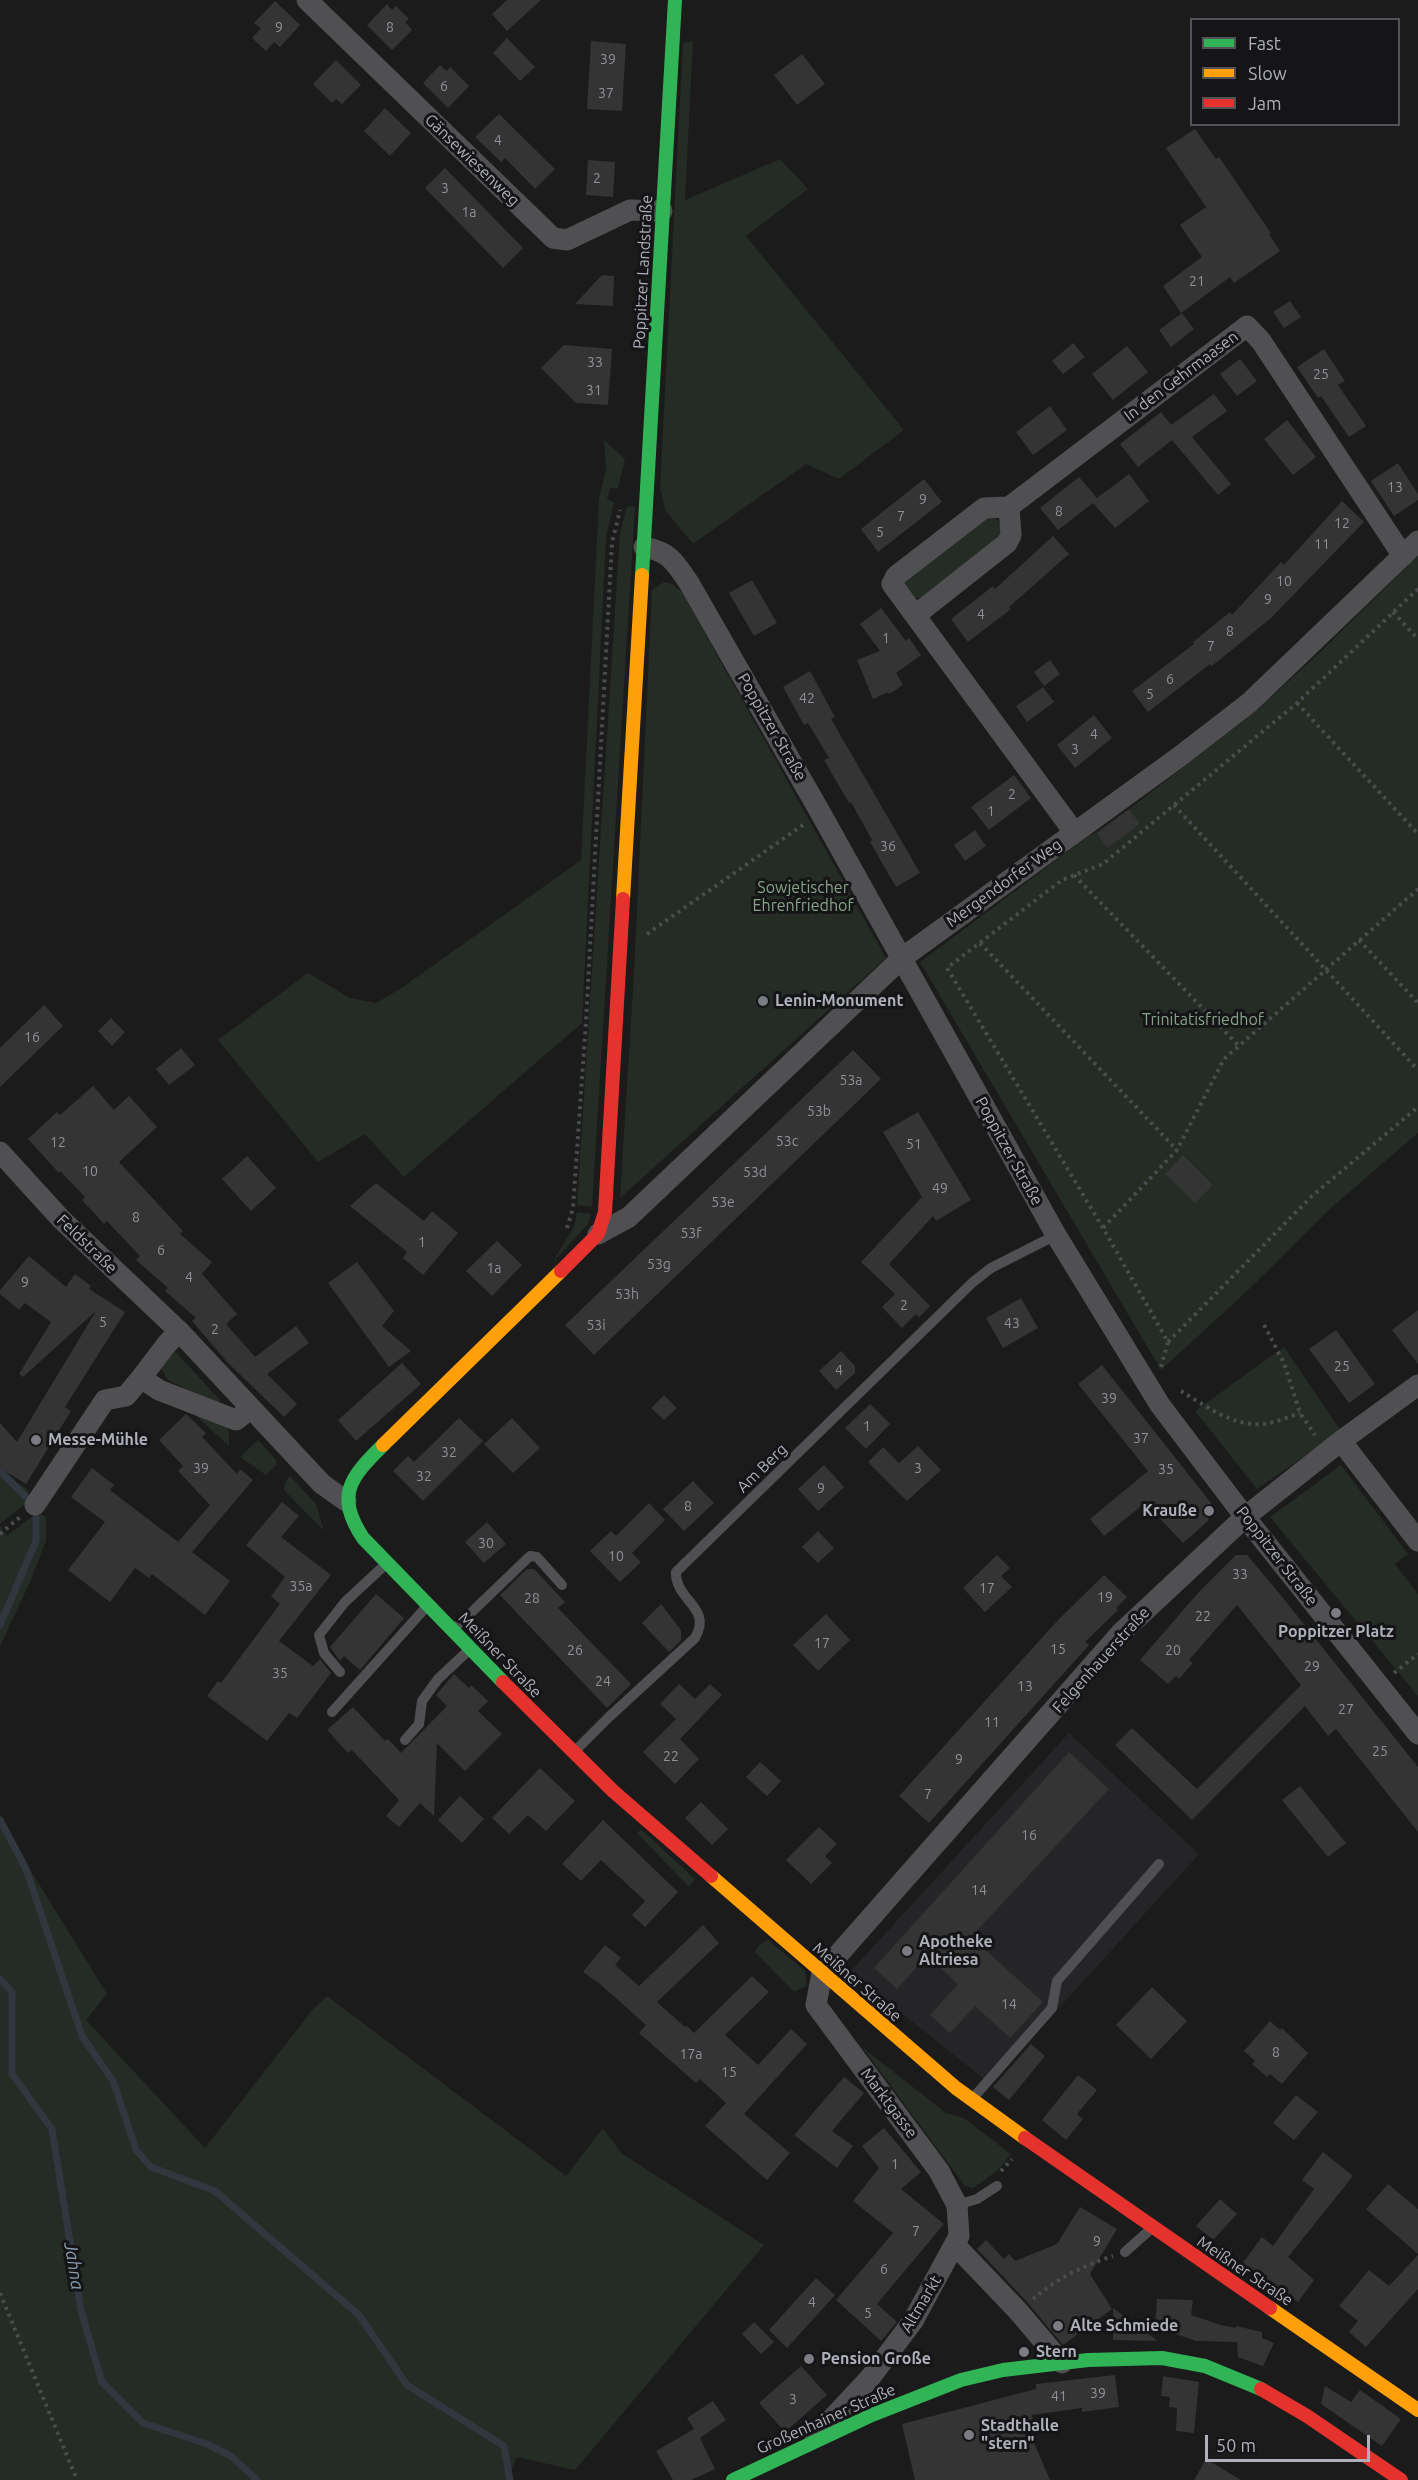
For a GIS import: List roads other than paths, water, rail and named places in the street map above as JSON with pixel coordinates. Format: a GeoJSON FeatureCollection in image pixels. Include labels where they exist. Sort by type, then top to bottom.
{"type":"FeatureCollection","features":[{"type":"Feature","properties":{"kind":"main road","name":"Poppitzer Landstraße"},"geometry":{"type":"LineString","coordinates":[[598,1234],[605,1212],[675,0]]}},
{"type":"Feature","properties":{"kind":"main road"},"geometry":{"type":"LineString","coordinates":[[346,1501],[364,1464],[517,1317],[598,1234]]}},
{"type":"Feature","properties":{"kind":"main road","name":"Meißner Straße"},"geometry":{"type":"LineString","coordinates":[[346,1501],[349,1517],[363,1538],[573,1753],[822,1973],[972,2099],[1152,2227],[1418,2410]]}},
{"type":"Feature","properties":{"kind":"main road","name":"Großenhainer Straße"},"geometry":{"type":"LineString","coordinates":[[733,2480],[862,2418],[975,2376],[1113,2358],[1179,2360],[1206,2366],[1260,2388],[1294,2408],[1401,2480]]}},
{"type":"Feature","properties":{"kind":"street","name":"Gänsewiesenweg"},"geometry":{"type":"LineString","coordinates":[[307,0],[553,238],[567,240],[630,210],[662,211]]}},
{"type":"Feature","properties":{"kind":"street","name":"In den Gehrmaasen"},"geometry":{"type":"LineString","coordinates":[[1074,832],[917,614],[892,584],[896,576],[984,508],[1009,507],[1247,326],[1261,340],[1410,549]]}},
{"type":"Feature","properties":{"kind":"street"},"geometry":{"type":"LineString","coordinates":[[917,614],[1007,543],[1011,535],[1009,507]]}},
{"type":"Feature","properties":{"kind":"street","name":"Poppitzer Straße"},"geometry":{"type":"LineString","coordinates":[[644,547],[661,550],[674,561],[684,576],[820,812],[1056,1235],[1160,1405],[1245,1517],[1418,1734]]}},
{"type":"Feature","properties":{"kind":"street","name":"Mergendorfer Weg"},"geometry":{"type":"LineString","coordinates":[[598,1234],[629,1217],[902,958],[1179,757],[1249,703],[1410,549]]}},
{"type":"Feature","properties":{"kind":"street","name":"Feldstraße"},"geometry":{"type":"LineString","coordinates":[[0,1152],[61,1219],[179,1331],[322,1484],[346,1501]]}},
{"type":"Feature","properties":{"kind":"street"},"geometry":{"type":"LineString","coordinates":[[35,1505],[105,1400],[126,1396],[179,1331]]}},
{"type":"Feature","properties":{"kind":"street"},"geometry":{"type":"LineString","coordinates":[[141,1378],[159,1390],[236,1420],[250,1409]]}},
{"type":"Feature","properties":{"kind":"street","name":"Felgenhauerstraße"},"geometry":{"type":"LineString","coordinates":[[822,1973],[1121,1633],[1245,1517],[1333,1447],[1418,1385]]}},
{"type":"Feature","properties":{"kind":"street"},"geometry":{"type":"LineString","coordinates":[[1333,1447],[1418,1541]]}},
{"type":"Feature","properties":{"kind":"street","name":"Marktgasse"},"geometry":{"type":"LineString","coordinates":[[822,1973],[816,2005],[939,2171],[957,2205],[957,2241]]}},
{"type":"Feature","properties":{"kind":"street"},"geometry":{"type":"LineString","coordinates":[[957,2241],[1062,2363]]}},
{"type":"Feature","properties":{"kind":"street","name":"Altmarkt"},"geometry":{"type":"LineString","coordinates":[[811,2441],[870,2378],[913,2321],[957,2241]]}},
{"type":"Feature","properties":{"kind":"lane","name":"Am Berg"},"geometry":{"type":"LineString","coordinates":[[573,1753],[699,1631],[701,1622],[699,1612],[676,1582],[676,1572],[973,1282],[991,1268],[1056,1235]]}},
{"type":"Feature","properties":{"kind":"lane"},"geometry":{"type":"LineString","coordinates":[[452,1630],[530,1556],[537,1557],[562,1585]]}},
{"type":"Feature","properties":{"kind":"lane"},"geometry":{"type":"LineString","coordinates":[[340,1672],[324,1653],[319,1635],[345,1602],[387,1563]]}},
{"type":"Feature","properties":{"kind":"lane"},"geometry":{"type":"LineString","coordinates":[[332,1712],[428,1604]]}},
{"type":"Feature","properties":{"kind":"lane"},"geometry":{"type":"LineString","coordinates":[[405,1740],[419,1724],[422,1701],[438,1679],[471,1648]]}},
{"type":"Feature","properties":{"kind":"lane"},"geometry":{"type":"LineString","coordinates":[[972,2099],[1052,2008],[1057,1982],[1159,1864]]}},
{"type":"Feature","properties":{"kind":"lane"},"geometry":{"type":"LineString","coordinates":[[957,2205],[977,2199],[997,2186]]}},
{"type":"Feature","properties":{"kind":"lane"},"geometry":{"type":"LineString","coordinates":[[1125,2252],[1152,2227]]}},
{"type":"Feature","properties":{"kind":"waterway"},"geometry":{"type":"LineString","coordinates":[[0,1471],[25,1496]]}},
{"type":"Feature","properties":{"kind":"waterway"},"geometry":{"type":"LineString","coordinates":[[0,1625],[36,1541],[36,1518]]}},
{"type":"Feature","properties":{"kind":"waterway"},"geometry":{"type":"LineString","coordinates":[[0,1820],[26,1869],[82,2036],[113,2081],[136,2150],[151,2167],[215,2191],[359,2315],[407,2385],[504,2446],[510,2480]]}},
{"type":"Feature","properties":{"kind":"waterway","name":"Jahna"},"geometry":{"type":"LineString","coordinates":[[0,1979],[12,1992],[12,2074],[52,2129],[81,2311],[102,2382],[143,2423],[207,2444],[231,2456],[257,2480]]}},
{"type":"Feature","properties":{"kind":"place","name":"Lenin-Monument"},"geometry":{"type":"Point","coordinates":[763,1001]}},
{"type":"Feature","properties":{"kind":"place","name":"Messe-Mühle"},"geometry":{"type":"Point","coordinates":[36,1440]}},
{"type":"Feature","properties":{"kind":"place","name":"Krauße"},"geometry":{"type":"Point","coordinates":[1209,1511]}},
{"type":"Feature","properties":{"kind":"place","name":"Poppitzer Platz"},"geometry":{"type":"Point","coordinates":[1336,1613]}},
{"type":"Feature","properties":{"kind":"place","name":"Apotheke Altriesa"},"geometry":{"type":"Point","coordinates":[907,1951]}},
{"type":"Feature","properties":{"kind":"place","name":"Alte Schmiede"},"geometry":{"type":"Point","coordinates":[1058,2326]}},
{"type":"Feature","properties":{"kind":"place","name":"Stern"},"geometry":{"type":"Point","coordinates":[1024,2352]}},
{"type":"Feature","properties":{"kind":"place","name":"Pension Große"},"geometry":{"type":"Point","coordinates":[809,2359]}},
{"type":"Feature","properties":{"kind":"place","name":"Stadthalle \"stern\""},"geometry":{"type":"Point","coordinates":[969,2435]}},
{"type":"Feature","properties":{"kind":"park label","name":"Sowjetischer Ehrenfriedhof"},"geometry":{"type":"Point","coordinates":[803,897]}},
{"type":"Feature","properties":{"kind":"park label","name":"Trinitatisfriedhof"},"geometry":{"type":"Point","coordinates":[1203,1020]}}]}
